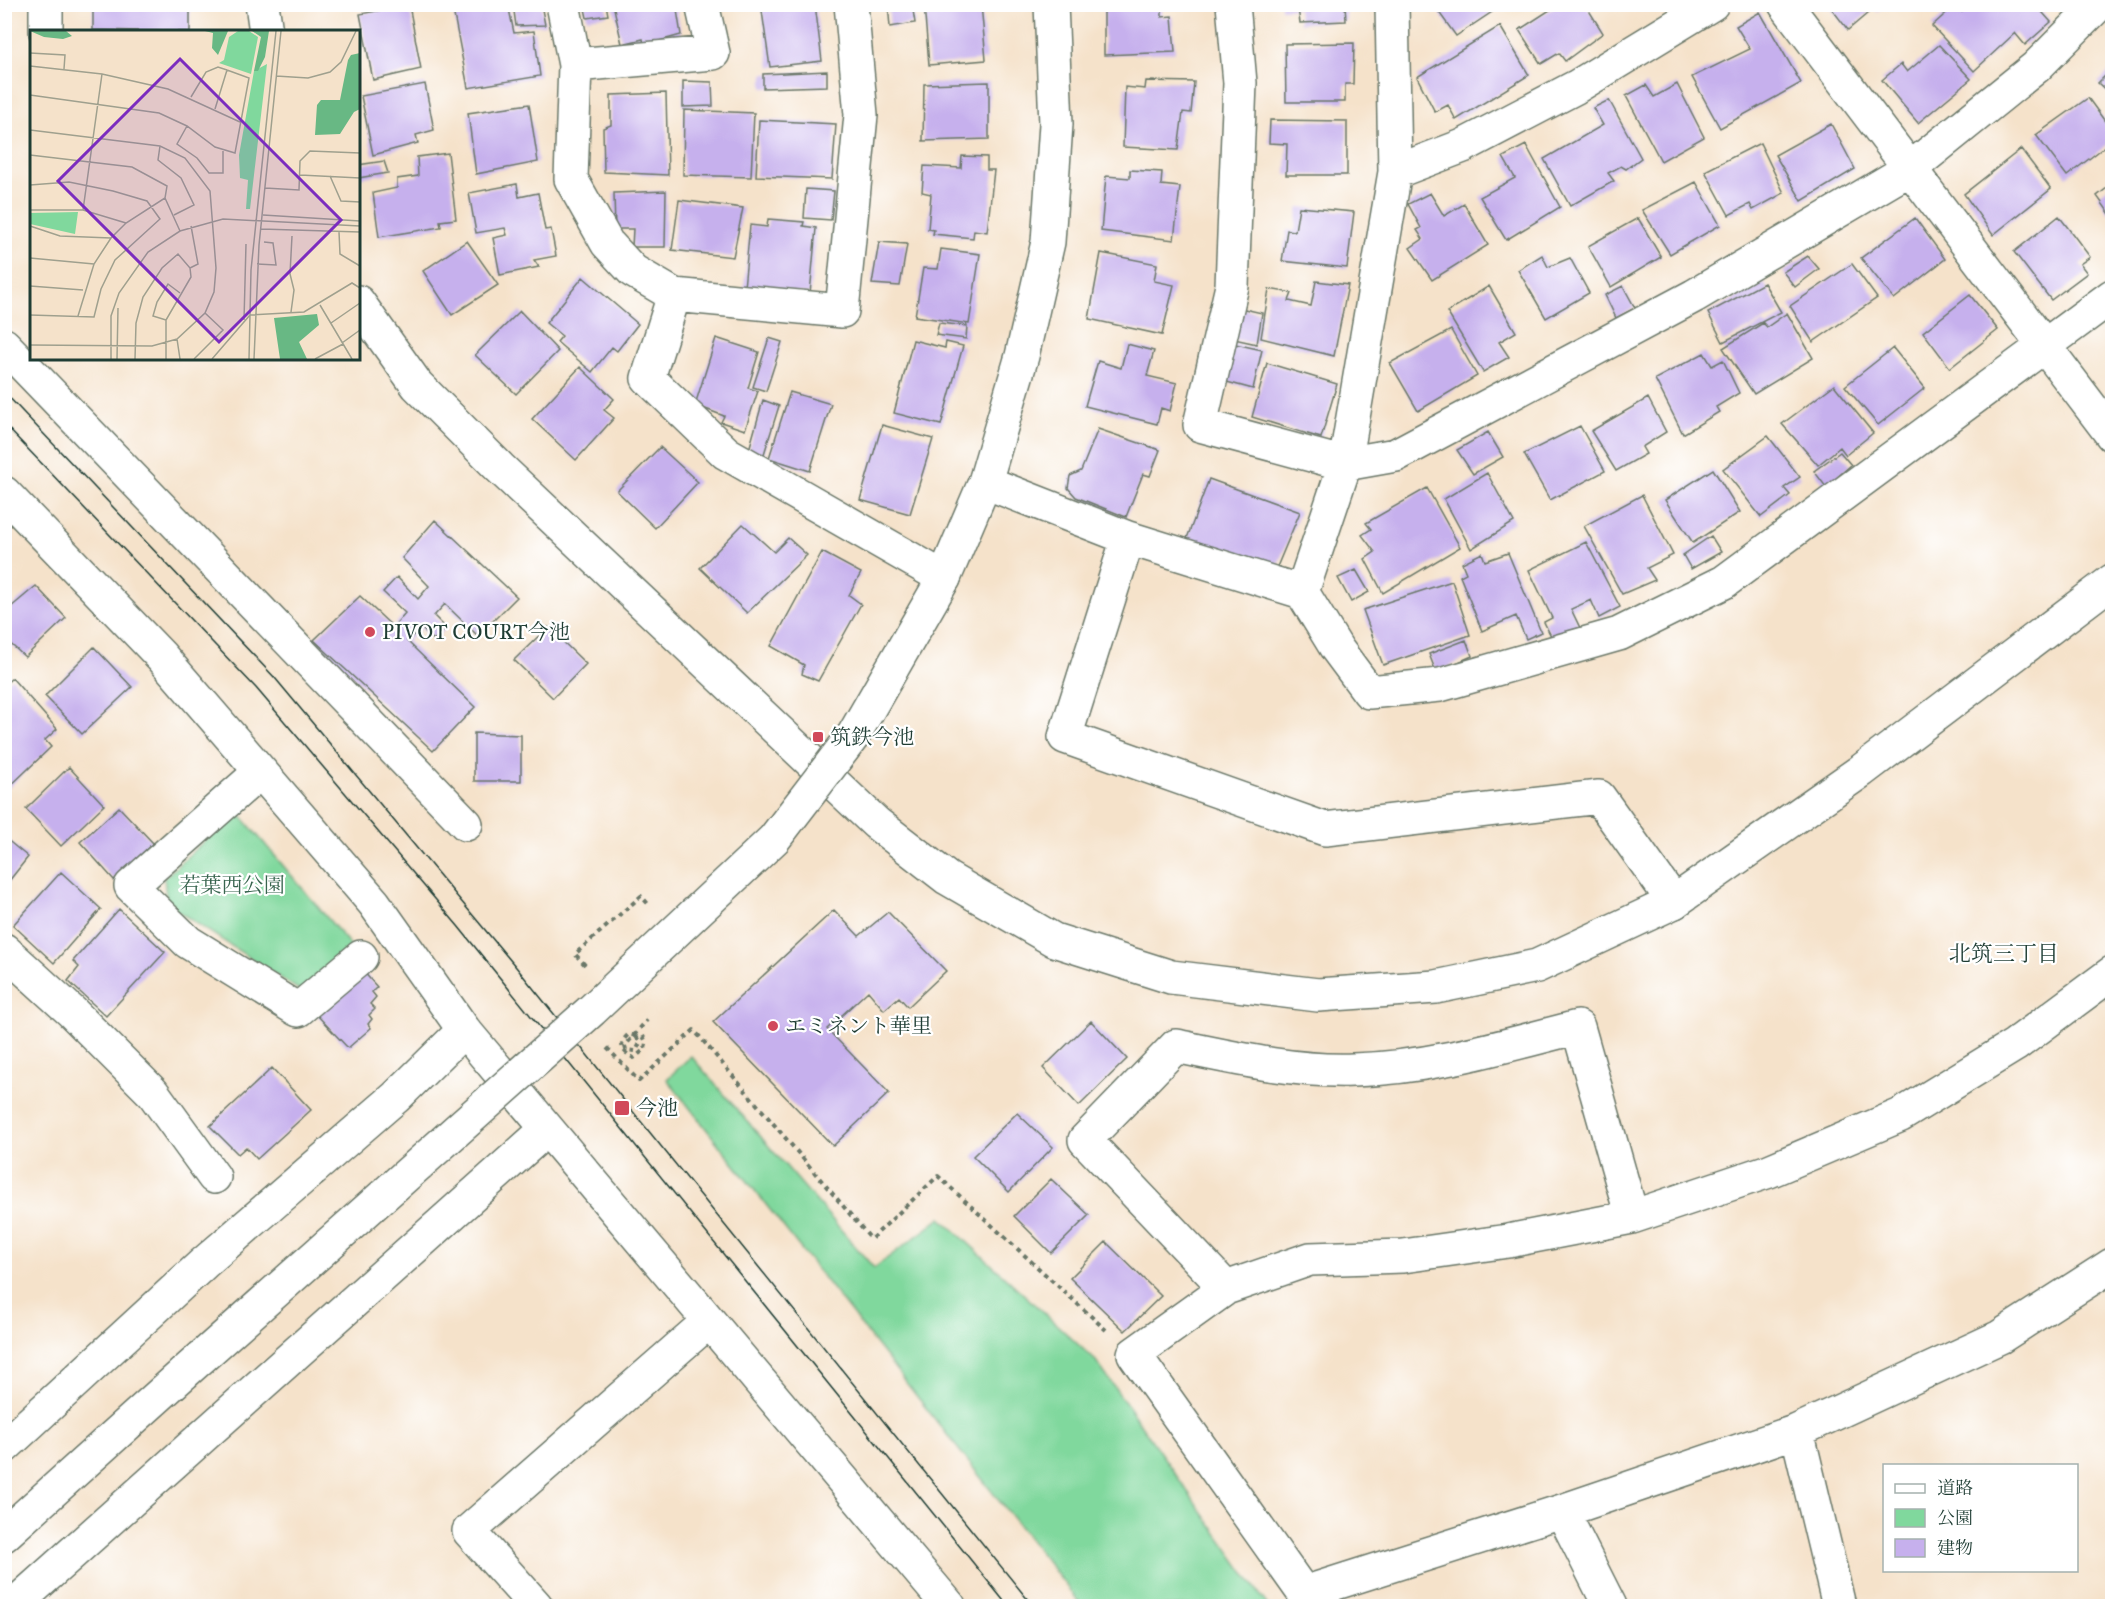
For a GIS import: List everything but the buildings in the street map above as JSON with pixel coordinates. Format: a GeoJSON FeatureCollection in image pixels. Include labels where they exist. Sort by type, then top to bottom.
{"type":"FeatureCollection","features":[{"type":"Feature","properties":{"kind":"street"},"geometry":{"type":"LineString","coordinates":[[46,4],[46,30]]}},
{"type":"Feature","properties":{"kind":"street"},"geometry":{"type":"LineString","coordinates":[[262,4],[266,30]]}},
{"type":"Feature","properties":{"kind":"street"},"geometry":{"type":"LineString","coordinates":[[563,4],[575,65],[571,179],[607,243],[633,271],[675,295],[842,311],[861,115],[851,4]]}},
{"type":"Feature","properties":{"kind":"street"},"geometry":{"type":"LineString","coordinates":[[575,65],[713,53],[702,4]]}},
{"type":"Feature","properties":{"kind":"street"},"geometry":{"type":"LineString","coordinates":[[4,1535],[584,1017],[774,839],[853,736],[944,578],[985,482],[1022,356],[1048,242],[1056,124],[1051,4]]}},
{"type":"Feature","properties":{"kind":"street"},"geometry":{"type":"LineString","coordinates":[[1233,4],[1240,83],[1232,286],[1200,425],[1345,464],[1396,455],[1694,296],[1911,168],[2036,67],[2099,4]]}},
{"type":"Feature","properties":{"kind":"street"},"geometry":{"type":"LineString","coordinates":[[1302,592],[1345,464],[1395,172],[1392,4]]}},
{"type":"Feature","properties":{"kind":"street"},"geometry":{"type":"LineString","coordinates":[[1395,172],[1463,146],[1565,92],[1712,4]]}},
{"type":"Feature","properties":{"kind":"street"},"geometry":{"type":"LineString","coordinates":[[1785,4],[2112,435]]}},
{"type":"Feature","properties":{"kind":"street"},"geometry":{"type":"LineString","coordinates":[[675,295],[648,378],[726,453],[944,578]]}},
{"type":"Feature","properties":{"kind":"street"},"geometry":{"type":"LineString","coordinates":[[985,482],[1128,538],[1302,592],[1337,649],[1369,692],[1440,685],[1619,634],[1724,582],[2112,296]]}},
{"type":"Feature","properties":{"kind":"street"},"geometry":{"type":"LineString","coordinates":[[360,305],[417,385],[500,468],[876,823],[947,878],[1054,940],[1171,977],[1318,995],[1436,987],[1537,966],[1674,902],[1861,771],[2112,580]]}},
{"type":"Feature","properties":{"kind":"street"},"geometry":{"type":"LineString","coordinates":[[4,345],[466,824]]}},
{"type":"Feature","properties":{"kind":"street"},"geometry":{"type":"LineString","coordinates":[[4,493],[161,656],[374,903],[464,1030],[949,1606]]}},
{"type":"Feature","properties":{"kind":"street"},"geometry":{"type":"LineString","coordinates":[[1128,538],[1065,737],[1325,829],[1599,797],[1674,902]]}},
{"type":"Feature","properties":{"kind":"street"},"geometry":{"type":"LineString","coordinates":[[260,772],[131,886],[188,942],[298,1010],[361,957]]}},
{"type":"Feature","properties":{"kind":"street"},"geometry":{"type":"LineString","coordinates":[[4,950],[72,1011],[153,1093],[214,1178]]}},
{"type":"Feature","properties":{"kind":"street"},"geometry":{"type":"LineString","coordinates":[[2112,973],[2015,1045],[1901,1115],[1769,1171],[1632,1217],[1508,1241],[1403,1256],[1310,1259],[1226,1288],[1134,1354],[1308,1600],[1797,1431],[2000,1337],[2112,1265]]}},
{"type":"Feature","properties":{"kind":"street"},"geometry":{"type":"LineString","coordinates":[[1226,1288],[1085,1140],[1176,1046],[1256,1063],[1353,1070],[1453,1059],[1578,1027],[1632,1217]]}},
{"type":"Feature","properties":{"kind":"street"},"geometry":{"type":"LineString","coordinates":[[4,1447],[213,1255],[396,1096],[464,1030]]}},
{"type":"Feature","properties":{"kind":"street"},"geometry":{"type":"LineString","coordinates":[[13,1606],[548,1130]]}},
{"type":"Feature","properties":{"kind":"street"},"geometry":{"type":"LineString","coordinates":[[536,1606],[469,1531],[708,1322]]}},
{"type":"Feature","properties":{"kind":"street"},"geometry":{"type":"LineString","coordinates":[[1797,1431],[1839,1606]]}},
{"type":"Feature","properties":{"kind":"street"},"geometry":{"type":"LineString","coordinates":[[1562,1511],[1610,1606]]}},
{"type":"Feature","properties":{"kind":"path"},"geometry":{"type":"LineString","coordinates":[[643,1036],[646,1042],[645,1049],[634,1058],[625,1053],[621,1046],[623,1039],[629,1034],[636,1036],[640,1044],[636,1051],[626,1050],[625,1046],[629,1038],[647,1020]]}},
{"type":"Feature","properties":{"kind":"path"},"geometry":{"type":"LineString","coordinates":[[606,1047],[639,1081],[694,1030],[871,1239],[938,1176],[1134,1354]]}},
{"type":"Feature","properties":{"kind":"green space","name":"若葉西公園"},"geometry":{"type":"Polygon","coordinates":[[[237,811],[351,946],[302,992],[167,904],[164,878],[237,811]]]}},
{"type":"Feature","properties":{"kind":"green space"},"geometry":{"type":"Polygon","coordinates":[[[691,1056],[874,1268],[941,1218],[1096,1361],[1268,1606],[1082,1606],[667,1079],[691,1056]]]}},
{"type":"Feature","properties":{"kind":"tram line"},"geometry":{"type":"LineString","coordinates":[[4,392],[275,678],[516,967],[1033,1606]]}},
{"type":"Feature","properties":{"kind":"tram line"},"geometry":{"type":"LineString","coordinates":[[4,424],[256,688],[458,926],[1008,1606]]}},
{"type":"Feature","properties":{"kind":"place","name":"PIVOT COURT今池"},"geometry":{"type":"Point","coordinates":[370,632]}},
{"type":"Feature","properties":{"kind":"place","name":"筑鉄今池"},"geometry":{"type":"Point","coordinates":[818,737]}},
{"type":"Feature","properties":{"kind":"place","name":"エミネント華里"},"geometry":{"type":"Point","coordinates":[773,1026]}},
{"type":"Feature","properties":{"kind":"place","name":"今池"},"geometry":{"type":"Point","coordinates":[622,1108]}},
{"type":"Feature","properties":{"kind":"district","name":"北筑三丁目"},"geometry":{"type":"Point","coordinates":[2004,953]}}]}
